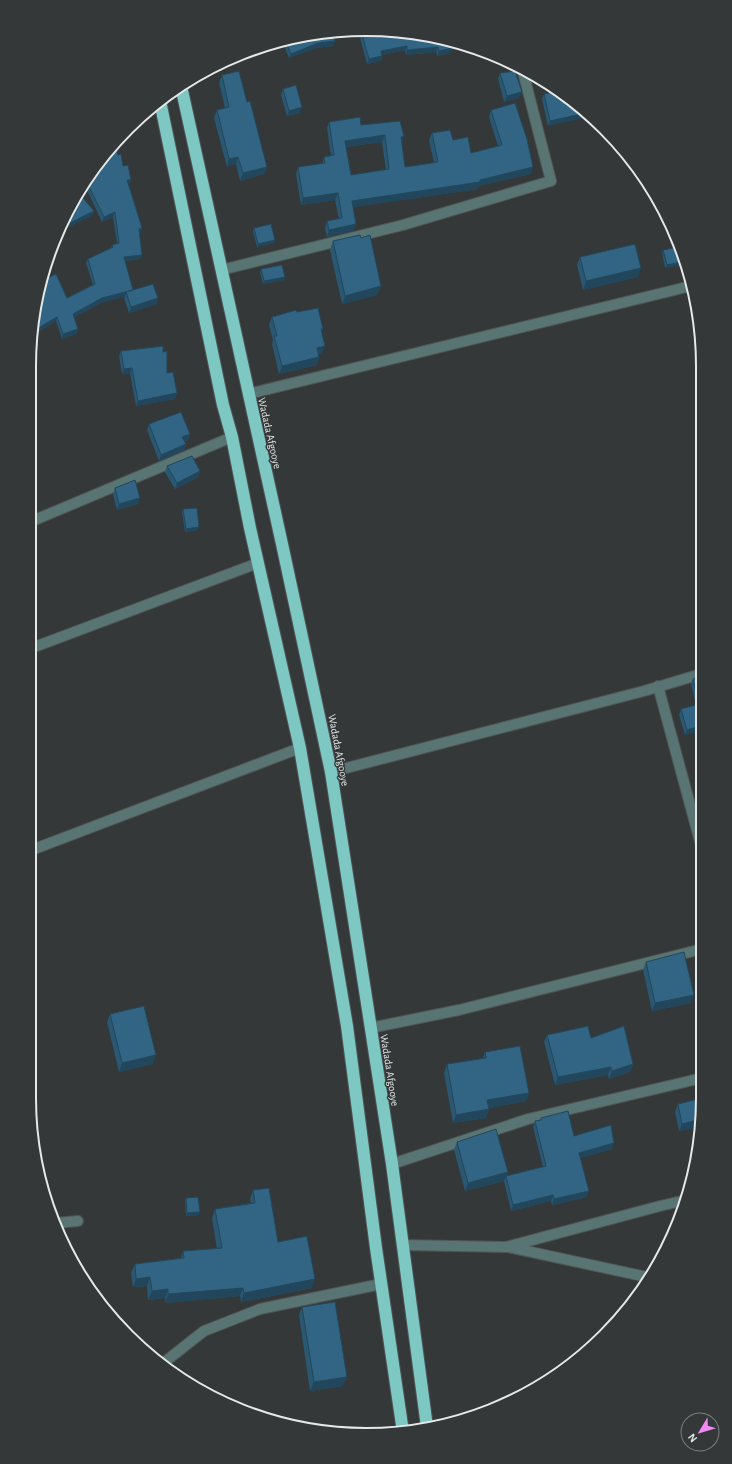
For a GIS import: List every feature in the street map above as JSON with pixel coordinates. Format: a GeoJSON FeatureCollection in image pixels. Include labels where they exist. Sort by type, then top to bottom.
{"type":"FeatureCollection","features":[{"type":"Feature","properties":{"kind":"highway","name":"Wadada Afgooye"},"geometry":{"type":"LineString","coordinates":[[182,92],[311,674],[331,772],[392,1164],[426,1423]]}},
{"type":"Feature","properties":{"kind":"highway"},"geometry":{"type":"LineString","coordinates":[[161,107],[223,405],[232,437],[258,563],[300,748],[347,1026],[381,1284],[402,1426]]}},
{"type":"Feature","properties":{"kind":"street"},"geometry":{"type":"LineString","coordinates":[[221,270],[403,225],[551,181],[524,76]]}},
{"type":"Feature","properties":{"kind":"street"},"geometry":{"type":"LineString","coordinates":[[248,394],[686,287]]}},
{"type":"Feature","properties":{"kind":"street"},"geometry":{"type":"LineString","coordinates":[[36,519],[232,437]]}},
{"type":"Feature","properties":{"kind":"street"},"geometry":{"type":"LineString","coordinates":[[36,646],[258,563]]}},
{"type":"Feature","properties":{"kind":"street"},"geometry":{"type":"LineString","coordinates":[[331,772],[696,675]]}},
{"type":"Feature","properties":{"kind":"street"},"geometry":{"type":"LineString","coordinates":[[658,686],[696,827]]}},
{"type":"Feature","properties":{"kind":"street"},"geometry":{"type":"LineString","coordinates":[[36,848],[300,748]]}},
{"type":"Feature","properties":{"kind":"street"},"geometry":{"type":"LineString","coordinates":[[370,1028],[459,1010],[696,951]]}},
{"type":"Feature","properties":{"kind":"street"},"geometry":{"type":"LineString","coordinates":[[392,1164],[528,1119],[696,1079]]}},
{"type":"Feature","properties":{"kind":"street"},"geometry":{"type":"LineString","coordinates":[[506,1247],[679,1202]]}},
{"type":"Feature","properties":{"kind":"street"},"geometry":{"type":"LineString","coordinates":[[60,1222],[78,1220]]}},
{"type":"Feature","properties":{"kind":"street"},"geometry":{"type":"LineString","coordinates":[[402,1245],[506,1247],[643,1276]]}},
{"type":"Feature","properties":{"kind":"street"},"geometry":{"type":"LineString","coordinates":[[166,1361],[204,1331],[260,1309],[381,1284]]}},
{"type":"Feature","properties":{"kind":"building"},"geometry":{"type":"Polygon","coordinates":[[[362,36],[409,39],[430,42],[452,48],[439,51],[438,47],[407,50],[407,46],[381,51],[382,56],[369,59],[362,36]]]}},
{"type":"Feature","properties":{"kind":"building"},"geometry":{"type":"Polygon","coordinates":[[[335,38],[335,41],[318,43],[291,54],[287,45],[335,38]]]}},
{"type":"Feature","properties":{"kind":"building"},"geometry":{"type":"Polygon","coordinates":[[[239,71],[247,102],[250,101],[267,167],[243,173],[238,157],[229,159],[217,110],[229,107],[222,75],[239,71]]]}},
{"type":"Feature","properties":{"kind":"building"},"geometry":{"type":"Polygon","coordinates":[[[515,72],[522,92],[507,96],[500,73],[515,72]]]}},
{"type":"Feature","properties":{"kind":"building"},"geometry":{"type":"Polygon","coordinates":[[[296,85],[302,107],[289,111],[283,89],[296,85]]]}},
{"type":"Feature","properties":{"kind":"building"},"geometry":{"type":"Polygon","coordinates":[[[550,93],[580,114],[550,121],[544,94],[550,93]]]}},
{"type":"Feature","properties":{"kind":"building"},"geometry":{"type":"Polygon","coordinates":[[[515,103],[527,139],[533,167],[480,180],[480,182],[352,201],[356,224],[329,230],[327,221],[342,218],[338,193],[303,198],[298,167],[325,163],[324,157],[334,155],[329,122],[360,117],[361,125],[400,121],[404,136],[401,137],[405,167],[438,162],[432,133],[450,130],[453,140],[468,137],[471,153],[502,145],[491,110],[515,103]],[[385,135],[345,141],[351,175],[389,169],[385,135]]]}},
{"type":"Feature","properties":{"kind":"building"},"geometry":{"type":"Polygon","coordinates":[[[117,150],[118,155],[121,154],[123,166],[128,165],[131,180],[127,180],[142,228],[139,229],[142,255],[124,257],[133,290],[102,298],[73,314],[78,329],[63,334],[57,317],[39,328],[42,302],[48,278],[56,274],[67,298],[95,284],[88,259],[113,247],[112,245],[119,243],[115,212],[104,217],[89,187],[117,150]]]}},
{"type":"Feature","properties":{"kind":"building"},"geometry":{"type":"Polygon","coordinates":[[[83,197],[94,211],[68,224],[83,197]]]}},
{"type":"Feature","properties":{"kind":"building"},"geometry":{"type":"Polygon","coordinates":[[[271,224],[275,240],[258,244],[254,228],[271,224]]]}},
{"type":"Feature","properties":{"kind":"building"},"geometry":{"type":"Polygon","coordinates":[[[360,235],[361,238],[370,235],[381,286],[345,296],[333,241],[360,235]]]}},
{"type":"Feature","properties":{"kind":"building"},"geometry":{"type":"Polygon","coordinates":[[[635,244],[641,268],[586,281],[580,257],[635,244]]]}},
{"type":"Feature","properties":{"kind":"building"},"geometry":{"type":"Polygon","coordinates":[[[674,248],[679,262],[667,265],[663,250],[674,248]]]}},
{"type":"Feature","properties":{"kind":"building"},"geometry":{"type":"Polygon","coordinates":[[[282,265],[285,277],[264,281],[261,269],[282,265]]]}},
{"type":"Feature","properties":{"kind":"building"},"geometry":{"type":"Polygon","coordinates":[[[153,284],[158,298],[131,307],[126,292],[153,284]]]}},
{"type":"Feature","properties":{"kind":"building"},"geometry":{"type":"Polygon","coordinates":[[[318,308],[325,346],[317,348],[319,357],[282,366],[274,336],[277,336],[272,317],[296,310],[297,312],[318,308]]]}},
{"type":"Feature","properties":{"kind":"building"},"geometry":{"type":"Polygon","coordinates":[[[163,346],[163,352],[167,351],[167,373],[173,372],[177,393],[138,401],[132,368],[124,369],[121,351],[163,346]]]}},
{"type":"Feature","properties":{"kind":"building"},"geometry":{"type":"Polygon","coordinates":[[[181,412],[190,434],[182,437],[186,444],[161,455],[149,424],[181,412]]]}},
{"type":"Feature","properties":{"kind":"building"},"geometry":{"type":"Polygon","coordinates":[[[192,456],[200,471],[177,483],[167,466],[192,456]]]}},
{"type":"Feature","properties":{"kind":"building"},"geometry":{"type":"Polygon","coordinates":[[[135,480],[140,498],[119,504],[115,488],[135,480]]]}},
{"type":"Feature","properties":{"kind":"building"},"geometry":{"type":"Polygon","coordinates":[[[197,508],[199,527],[186,529],[183,509],[197,508]]]}},
{"type":"Feature","properties":{"kind":"building"},"geometry":{"type":"Polygon","coordinates":[[[696,678],[696,692],[693,679],[696,678]]]}},
{"type":"Feature","properties":{"kind":"building"},"geometry":{"type":"Polygon","coordinates":[[[696,705],[696,727],[687,730],[681,709],[696,705]]]}},
{"type":"Feature","properties":{"kind":"building"},"geometry":{"type":"Polygon","coordinates":[[[684,952],[694,995],[655,1003],[646,962],[684,952]]]}},
{"type":"Feature","properties":{"kind":"building"},"geometry":{"type":"Polygon","coordinates":[[[144,1006],[156,1055],[122,1063],[110,1014],[144,1006]]]}},
{"type":"Feature","properties":{"kind":"building"},"geometry":{"type":"Polygon","coordinates":[[[588,1026],[591,1038],[624,1026],[633,1064],[612,1071],[611,1067],[558,1077],[547,1035],[588,1026]]]}},
{"type":"Feature","properties":{"kind":"building"},"geometry":{"type":"Polygon","coordinates":[[[520,1046],[529,1093],[487,1100],[489,1109],[456,1115],[447,1064],[486,1058],[485,1052],[520,1046]]]}},
{"type":"Feature","properties":{"kind":"building"},"geometry":{"type":"Polygon","coordinates":[[[696,1100],[695,1121],[682,1124],[678,1104],[696,1100]]]}},
{"type":"Feature","properties":{"kind":"building"},"geometry":{"type":"Polygon","coordinates":[[[568,1111],[574,1136],[611,1125],[614,1143],[579,1153],[589,1191],[554,1199],[553,1195],[513,1205],[506,1176],[546,1166],[535,1121],[568,1111]]]}},
{"type":"Feature","properties":{"kind":"building"},"geometry":{"type":"Polygon","coordinates":[[[496,1129],[508,1172],[468,1183],[457,1142],[496,1129]]]}},
{"type":"Feature","properties":{"kind":"building"},"geometry":{"type":"Polygon","coordinates":[[[269,1188],[278,1242],[307,1236],[315,1279],[244,1293],[243,1288],[168,1294],[168,1289],[152,1291],[150,1277],[136,1279],[135,1264],[184,1258],[183,1251],[222,1248],[215,1209],[255,1203],[253,1190],[269,1188]]]}},
{"type":"Feature","properties":{"kind":"building"},"geometry":{"type":"Polygon","coordinates":[[[198,1197],[200,1212],[187,1213],[186,1198],[198,1197]]]}},
{"type":"Feature","properties":{"kind":"building"},"geometry":{"type":"Polygon","coordinates":[[[335,1302],[347,1377],[314,1382],[302,1307],[335,1302]]]}}]}
